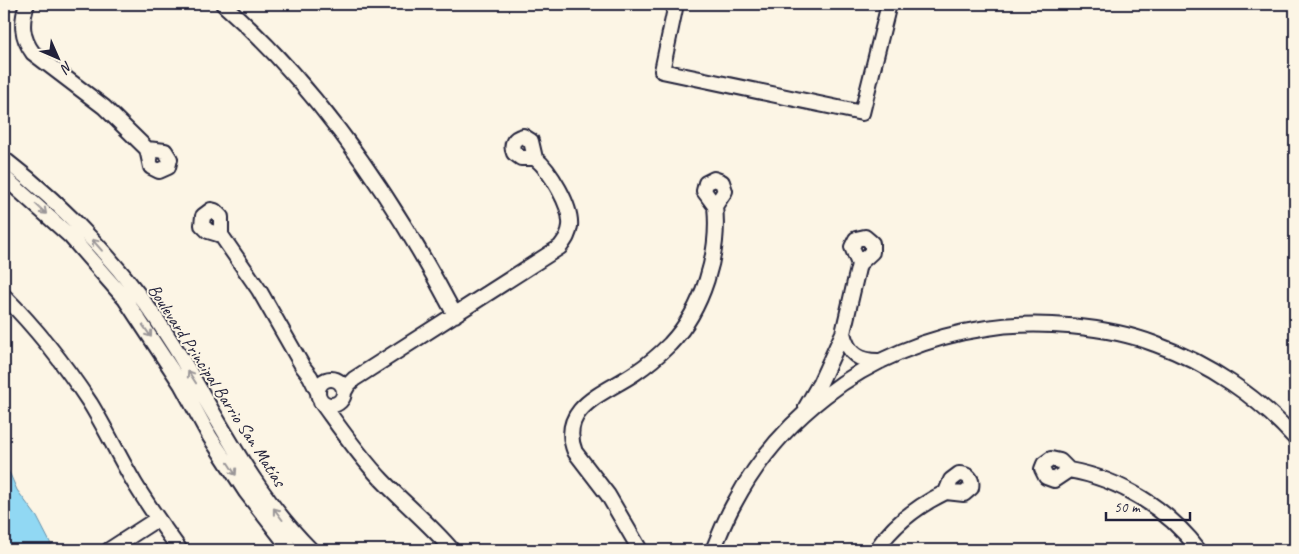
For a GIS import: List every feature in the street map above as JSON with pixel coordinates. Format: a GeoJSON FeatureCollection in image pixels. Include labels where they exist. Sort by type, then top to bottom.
{"type":"FeatureCollection","features":[{"type":"Feature","properties":{"kind":"street"},"geometry":{"type":"LineString","coordinates":[[27,4],[23,15],[22,32],[26,44],[33,53],[104,107],[147,150]]}},
{"type":"Feature","properties":{"kind":"street"},"geometry":{"type":"LineString","coordinates":[[223,4],[273,52],[330,118],[380,188],[431,268],[455,314]]}},
{"type":"Feature","properties":{"kind":"street"},"geometry":{"type":"LineString","coordinates":[[676,4],[662,71],[862,113],[889,4]]}},
{"type":"Feature","properties":{"kind":"street"},"geometry":{"type":"LineString","coordinates":[[310,376],[339,389],[348,385],[354,379],[560,247],[567,237],[570,216],[548,172],[535,158]]}},
{"type":"Feature","properties":{"kind":"street","name":"Boulevard Principal Barrio San Matías"},"geometry":{"type":"LineString","coordinates":[[4,159],[73,220],[139,296],[174,347],[242,462],[282,520],[310,550]]}},
{"type":"Feature","properties":{"kind":"street","name":"Boulevard Principal Barrio San Matías"},"geometry":{"type":"LineString","coordinates":[[4,177],[70,236],[125,299],[181,384],[210,437],[246,492],[291,550]]}},
{"type":"Feature","properties":{"kind":"street"},"geometry":{"type":"LineString","coordinates":[[640,550],[608,495],[575,452],[571,437],[572,421],[586,404],[636,373],[670,344],[692,314],[714,253],[715,206]]}},
{"type":"Feature","properties":{"kind":"street"},"geometry":{"type":"LineString","coordinates":[[221,235],[259,290],[310,376],[319,397],[342,430],[382,480],[452,550]]}},
{"type":"Feature","properties":{"kind":"street"},"geometry":{"type":"LineString","coordinates":[[797,421],[820,383],[843,333],[859,264]]}},
{"type":"Feature","properties":{"kind":"street"},"geometry":{"type":"LineString","coordinates":[[4,296],[32,326],[90,404],[135,483],[180,550]]}},
{"type":"Feature","properties":{"kind":"street"},"geometry":{"type":"LineString","coordinates":[[713,550],[734,502],[764,457],[797,421],[826,394],[880,361],[932,341],[988,327],[1053,325],[1089,328],[1153,343],[1180,354],[1233,384],[1263,406],[1295,438]]}},
{"type":"Feature","properties":{"kind":"street"},"geometry":{"type":"LineString","coordinates":[[843,333],[846,344],[851,352],[870,362],[880,361]]}},
{"type":"Feature","properties":{"kind":"street"},"geometry":{"type":"LineString","coordinates":[[319,397],[323,381],[339,389]]}},
{"type":"Feature","properties":{"kind":"street"},"geometry":{"type":"LineString","coordinates":[[319,397],[329,406],[337,404],[339,389]]}},
{"type":"Feature","properties":{"kind":"street"},"geometry":{"type":"LineString","coordinates":[[339,389],[342,430]]}},
{"type":"Feature","properties":{"kind":"street"},"geometry":{"type":"LineString","coordinates":[[1069,470],[1088,473],[1108,480],[1153,506],[1174,522],[1199,550]]}},
{"type":"Feature","properties":{"kind":"street"},"geometry":{"type":"LineString","coordinates":[[876,550],[894,529],[914,512],[946,492]]}},
{"type":"Feature","properties":{"kind":"street"},"geometry":{"type":"LineString","coordinates":[[109,550],[157,518]]}},
{"type":"Feature","properties":{"kind":"water"},"geometry":{"type":"Polygon","coordinates":[[[4,466],[17,490],[37,517],[54,550],[12,550],[4,541],[4,466]]]}}]}
